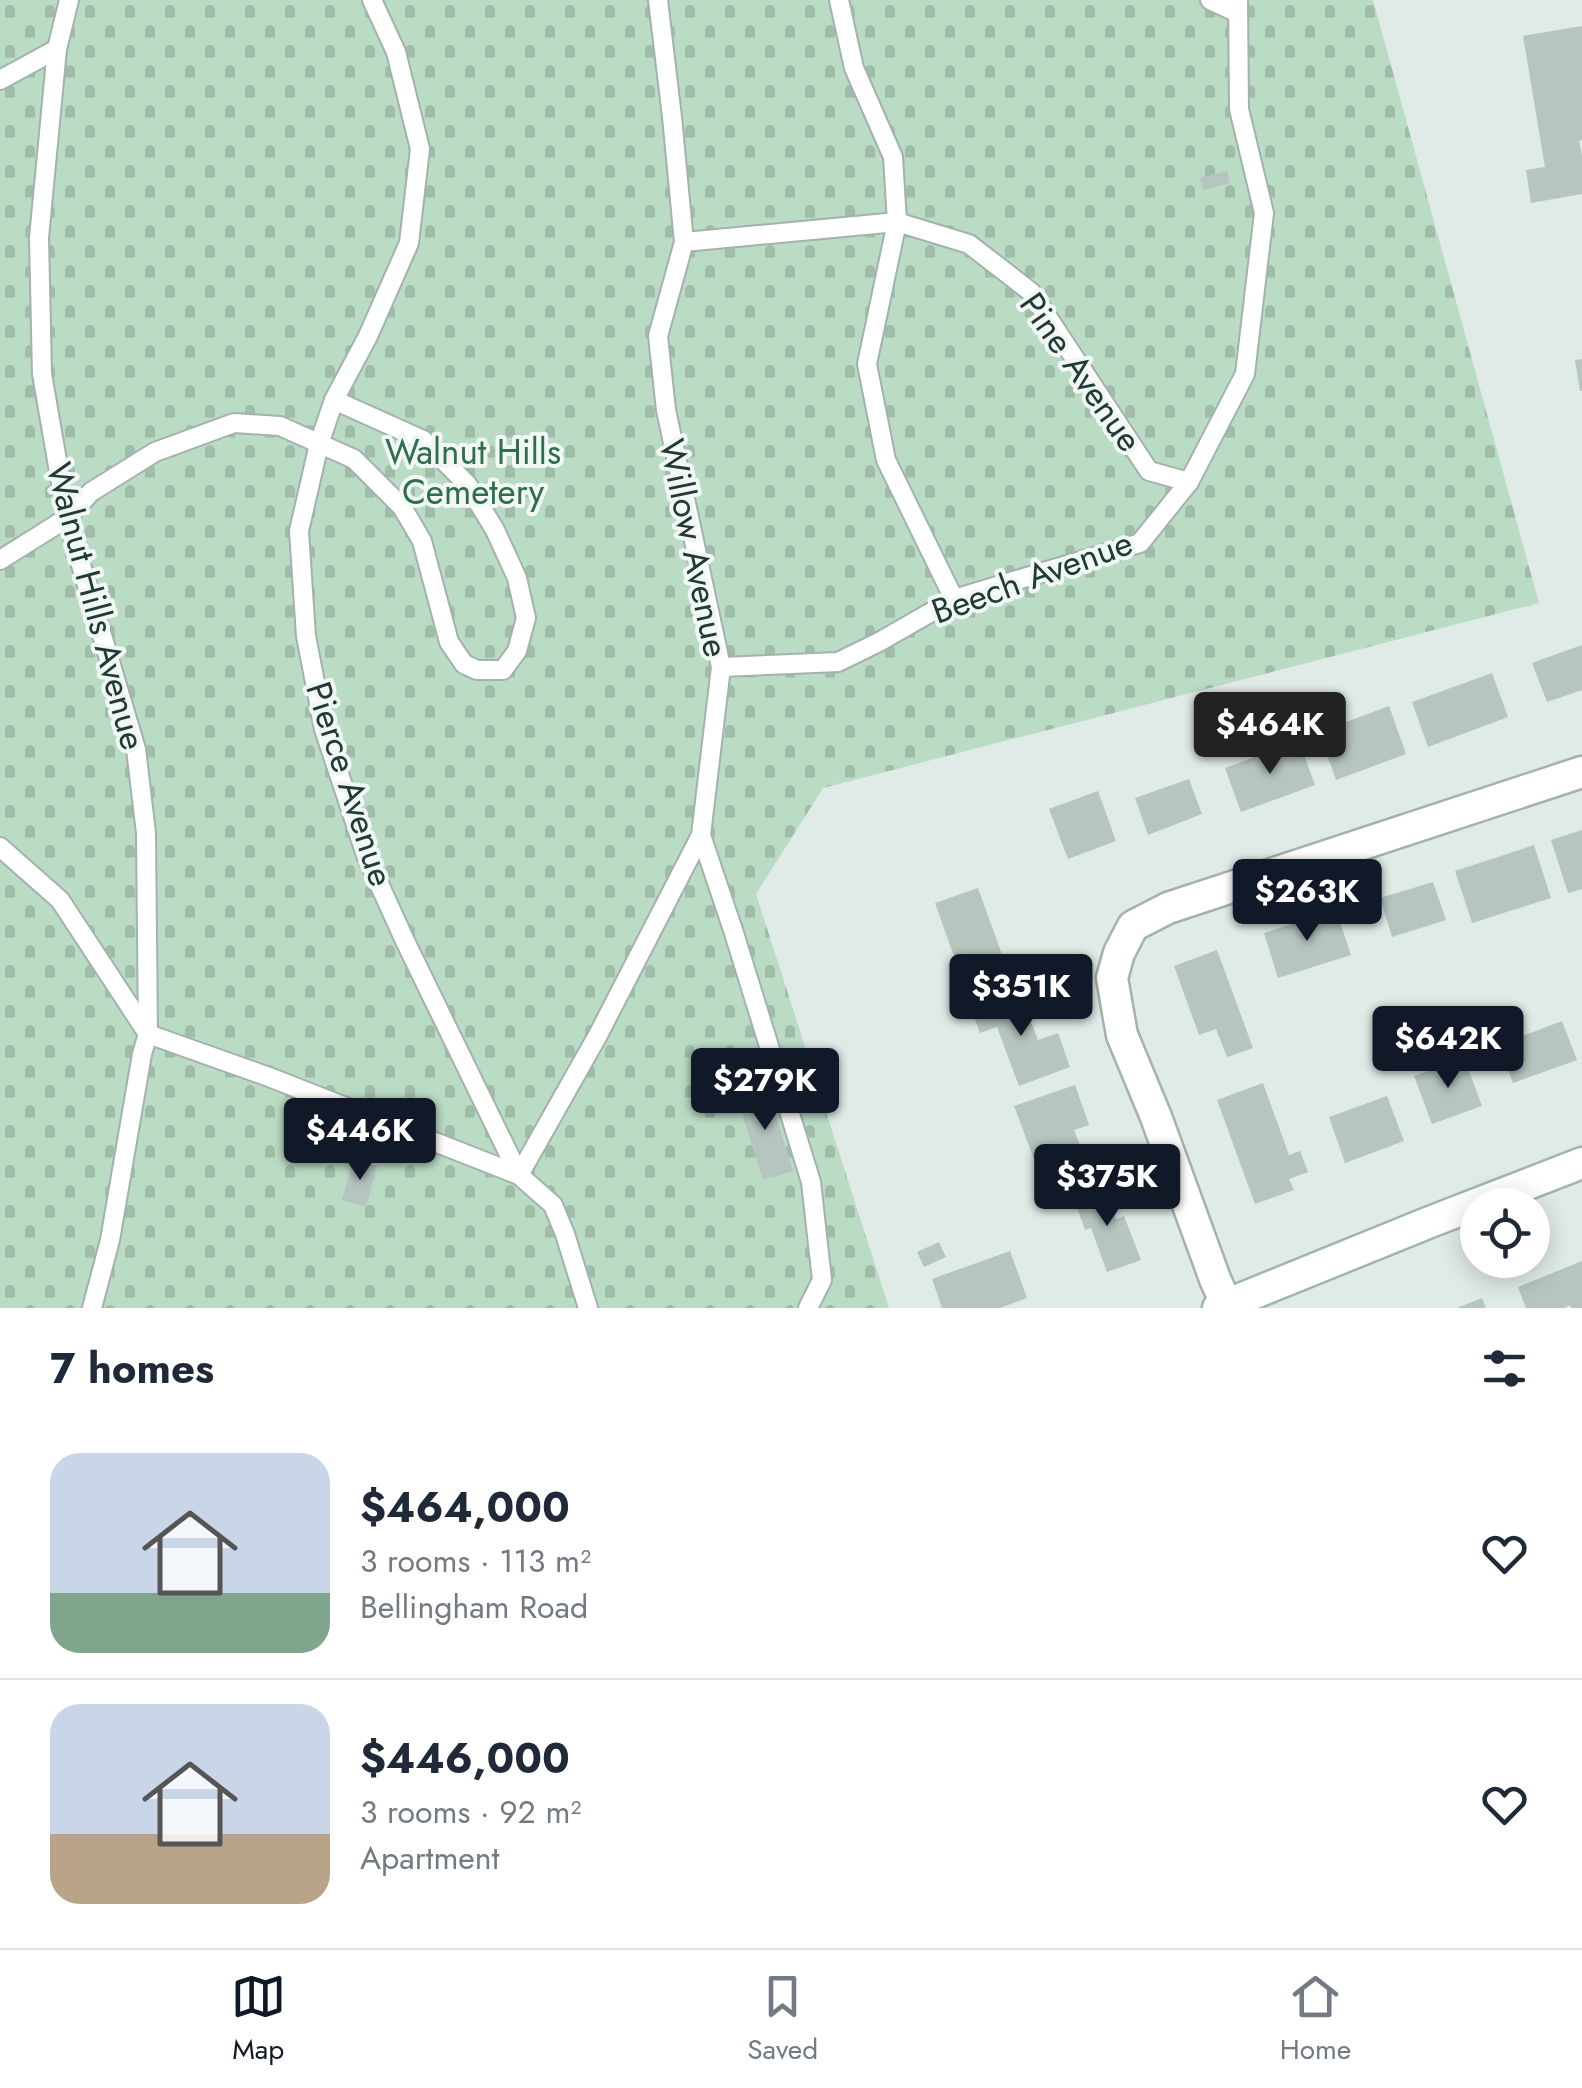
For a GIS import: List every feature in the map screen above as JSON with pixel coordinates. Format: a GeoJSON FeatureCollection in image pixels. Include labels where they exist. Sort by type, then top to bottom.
{"type":"FeatureCollection","features":[{"type":"Feature","properties":{"kind":"street"},"geometry":{"type":"LineString","coordinates":[[1582,772],[1168,908],[1133,926],[1112,978],[1122,1034],[1156,1116],[1224,1307],[1582,1164]]}},
{"type":"Feature","properties":{"kind":"lane","name":"Walnut Hills Avenue"},"geometry":{"type":"LineString","coordinates":[[70,0],[57,49],[39,238],[42,374],[67,518],[136,749],[146,833],[148,1034],[110,1240],[92,1308]]}},
{"type":"Feature","properties":{"kind":"lane","name":"Pierce Avenue"},"geometry":{"type":"LineString","coordinates":[[372,0],[396,52],[420,149],[409,243],[368,336],[334,400],[299,531],[306,636],[324,729],[366,854],[519,1175],[553,1205],[588,1308]]}},
{"type":"Feature","properties":{"kind":"lane","name":"Willow Avenue"},"geometry":{"type":"LineString","coordinates":[[519,1175],[598,1035],[701,834],[721,667],[666,410],[658,336],[684,242],[658,0]]}},
{"type":"Feature","properties":{"kind":"lane"},"geometry":{"type":"LineString","coordinates":[[839,0],[854,68],[893,157],[897,222],[867,364],[886,460],[954,599]]}},
{"type":"Feature","properties":{"kind":"lane"},"geometry":{"type":"LineString","coordinates":[[1210,0],[1238,6]]}},
{"type":"Feature","properties":{"kind":"lane","name":"Beech Avenue"},"geometry":{"type":"LineString","coordinates":[[721,667],[838,662],[954,599],[1140,543],[1189,482],[1245,374],[1264,214],[1239,109],[1238,6]]}},
{"type":"Feature","properties":{"kind":"lane"},"geometry":{"type":"LineString","coordinates":[[0,80],[57,49]]}},
{"type":"Feature","properties":{"kind":"lane","name":"Pine Avenue"},"geometry":{"type":"LineString","coordinates":[[684,242],[897,222],[969,244],[1031,292],[1149,471],[1189,482]]}},
{"type":"Feature","properties":{"kind":"lane"},"geometry":{"type":"LineString","coordinates":[[0,560],[67,518],[91,492],[155,452],[234,423],[280,426],[354,459],[402,507],[422,541],[448,642],[464,664],[477,670],[504,670],[517,651],[526,618],[517,578],[495,530],[467,484],[423,440],[334,400]]}},
{"type":"Feature","properties":{"kind":"lane"},"geometry":{"type":"LineString","coordinates":[[701,834],[811,1182],[822,1280],[808,1308]]}},
{"type":"Feature","properties":{"kind":"lane"},"geometry":{"type":"LineString","coordinates":[[0,847],[60,900],[148,1034],[519,1175]]}},
{"type":"Feature","properties":{"kind":"green space","name":"Walnut Hills Cemetery"},"geometry":{"type":"Polygon","coordinates":[[[0,0],[1373,0],[1539,603],[823,788],[756,894],[889,1308],[0,1308],[0,0]]]}},
{"type":"Feature","properties":{"kind":"building"},"geometry":{"type":"Polygon","coordinates":[[[1582,26],[1582,194],[1531,203],[1526,170],[1545,167],[1523,36],[1582,26]]]}},
{"type":"Feature","properties":{"kind":"building"},"geometry":{"type":"Polygon","coordinates":[[[1227,171],[1230,183],[1203,190],[1200,178],[1227,171]]]}},
{"type":"Feature","properties":{"kind":"building"},"geometry":{"type":"Polygon","coordinates":[[[1582,359],[1582,391],[1580,391],[1575,360],[1582,359]]]}},
{"type":"Feature","properties":{"kind":"building"},"geometry":{"type":"Polygon","coordinates":[[[1582,645],[1582,690],[1547,702],[1532,663],[1582,645]]]}},
{"type":"Feature","properties":{"kind":"building"},"geometry":{"type":"Polygon","coordinates":[[[1492,673],[1508,717],[1428,747],[1412,702],[1492,673]]]}},
{"type":"Feature","properties":{"kind":"building"},"geometry":{"type":"Polygon","coordinates":[[[1389,706],[1406,754],[1336,780],[1319,732],[1389,706]]]}},
{"type":"Feature","properties":{"kind":"building"},"geometry":{"type":"Polygon","coordinates":[[[1299,741],[1315,785],[1241,812],[1225,768],[1299,741]]]}},
{"type":"Feature","properties":{"kind":"building"},"geometry":{"type":"Polygon","coordinates":[[[1189,779],[1202,814],[1148,835],[1135,798],[1189,779]]]}},
{"type":"Feature","properties":{"kind":"building"},"geometry":{"type":"Polygon","coordinates":[[[1098,791],[1116,841],[1068,859],[1049,809],[1098,791]]]}},
{"type":"Feature","properties":{"kind":"building"},"geometry":{"type":"Polygon","coordinates":[[[1582,830],[1582,889],[1568,893],[1551,840],[1582,830]]]}},
{"type":"Feature","properties":{"kind":"building"},"geometry":{"type":"Polygon","coordinates":[[[1534,845],[1551,898],[1472,923],[1455,871],[1534,845]]]}},
{"type":"Feature","properties":{"kind":"building"},"geometry":{"type":"Polygon","coordinates":[[[1433,882],[1446,920],[1392,937],[1380,898],[1433,882]]]}},
{"type":"Feature","properties":{"kind":"building"},"geometry":{"type":"Polygon","coordinates":[[[978,888],[1004,960],[961,976],[935,903],[978,888]]]}},
{"type":"Feature","properties":{"kind":"building"},"geometry":{"type":"Polygon","coordinates":[[[1336,910],[1351,955],[1278,978],[1264,933],[1336,910]]]}},
{"type":"Feature","properties":{"kind":"building"},"geometry":{"type":"Polygon","coordinates":[[[1217,950],[1253,1048],[1227,1057],[1216,1029],[1199,1035],[1174,966],[1217,950]]]}},
{"type":"Feature","properties":{"kind":"building"},"geometry":{"type":"Polygon","coordinates":[[[1019,991],[1038,1040],[1058,1033],[1070,1067],[1019,1086],[997,1027],[980,1033],[971,1008],[1019,991]]]}},
{"type":"Feature","properties":{"kind":"building"},"geometry":{"type":"Polygon","coordinates":[[[1562,1021],[1577,1060],[1513,1083],[1499,1045],[1562,1021]]]}},
{"type":"Feature","properties":{"kind":"building"},"geometry":{"type":"Polygon","coordinates":[[[1464,1058],[1482,1106],[1432,1124],[1414,1076],[1464,1058]]]}},
{"type":"Feature","properties":{"kind":"building"},"geometry":{"type":"Polygon","coordinates":[[[1263,1083],[1289,1155],[1300,1151],[1308,1172],[1289,1179],[1294,1190],[1255,1204],[1217,1100],[1263,1083]]]}},
{"type":"Feature","properties":{"kind":"building"},"geometry":{"type":"Polygon","coordinates":[[[766,1085],[793,1171],[763,1180],[736,1095],[766,1085]]]}},
{"type":"Feature","properties":{"kind":"building"},"geometry":{"type":"Polygon","coordinates":[[[1075,1085],[1089,1125],[1074,1130],[1088,1167],[1043,1183],[1014,1106],[1075,1085]]]}},
{"type":"Feature","properties":{"kind":"building"},"geometry":{"type":"Polygon","coordinates":[[[1387,1096],[1404,1141],[1345,1163],[1329,1117],[1387,1096]]]}},
{"type":"Feature","properties":{"kind":"building"},"geometry":{"type":"Polygon","coordinates":[[[354,1159],[377,1166],[366,1207],[342,1200],[354,1159]]]}},
{"type":"Feature","properties":{"kind":"building"},"geometry":{"type":"Polygon","coordinates":[[[1104,1185],[1116,1219],[1124,1216],[1141,1260],[1107,1272],[1091,1228],[1085,1230],[1073,1196],[1104,1185]]]}},
{"type":"Feature","properties":{"kind":"building"},"geometry":{"type":"Polygon","coordinates":[[[939,1242],[946,1257],[924,1267],[917,1252],[939,1242]]]}},
{"type":"Feature","properties":{"kind":"building"},"geometry":{"type":"Polygon","coordinates":[[[1010,1251],[1027,1298],[1000,1308],[942,1308],[932,1279],[1010,1251]]]}},
{"type":"Feature","properties":{"kind":"building"},"geometry":{"type":"Polygon","coordinates":[[[1582,1261],[1582,1308],[1526,1308],[1518,1287],[1550,1278],[1550,1274],[1582,1261]]]}},
{"type":"Feature","properties":{"kind":"building"},"geometry":{"type":"Polygon","coordinates":[[[1482,1298],[1486,1308],[1457,1308],[1482,1298]]]}}]}
